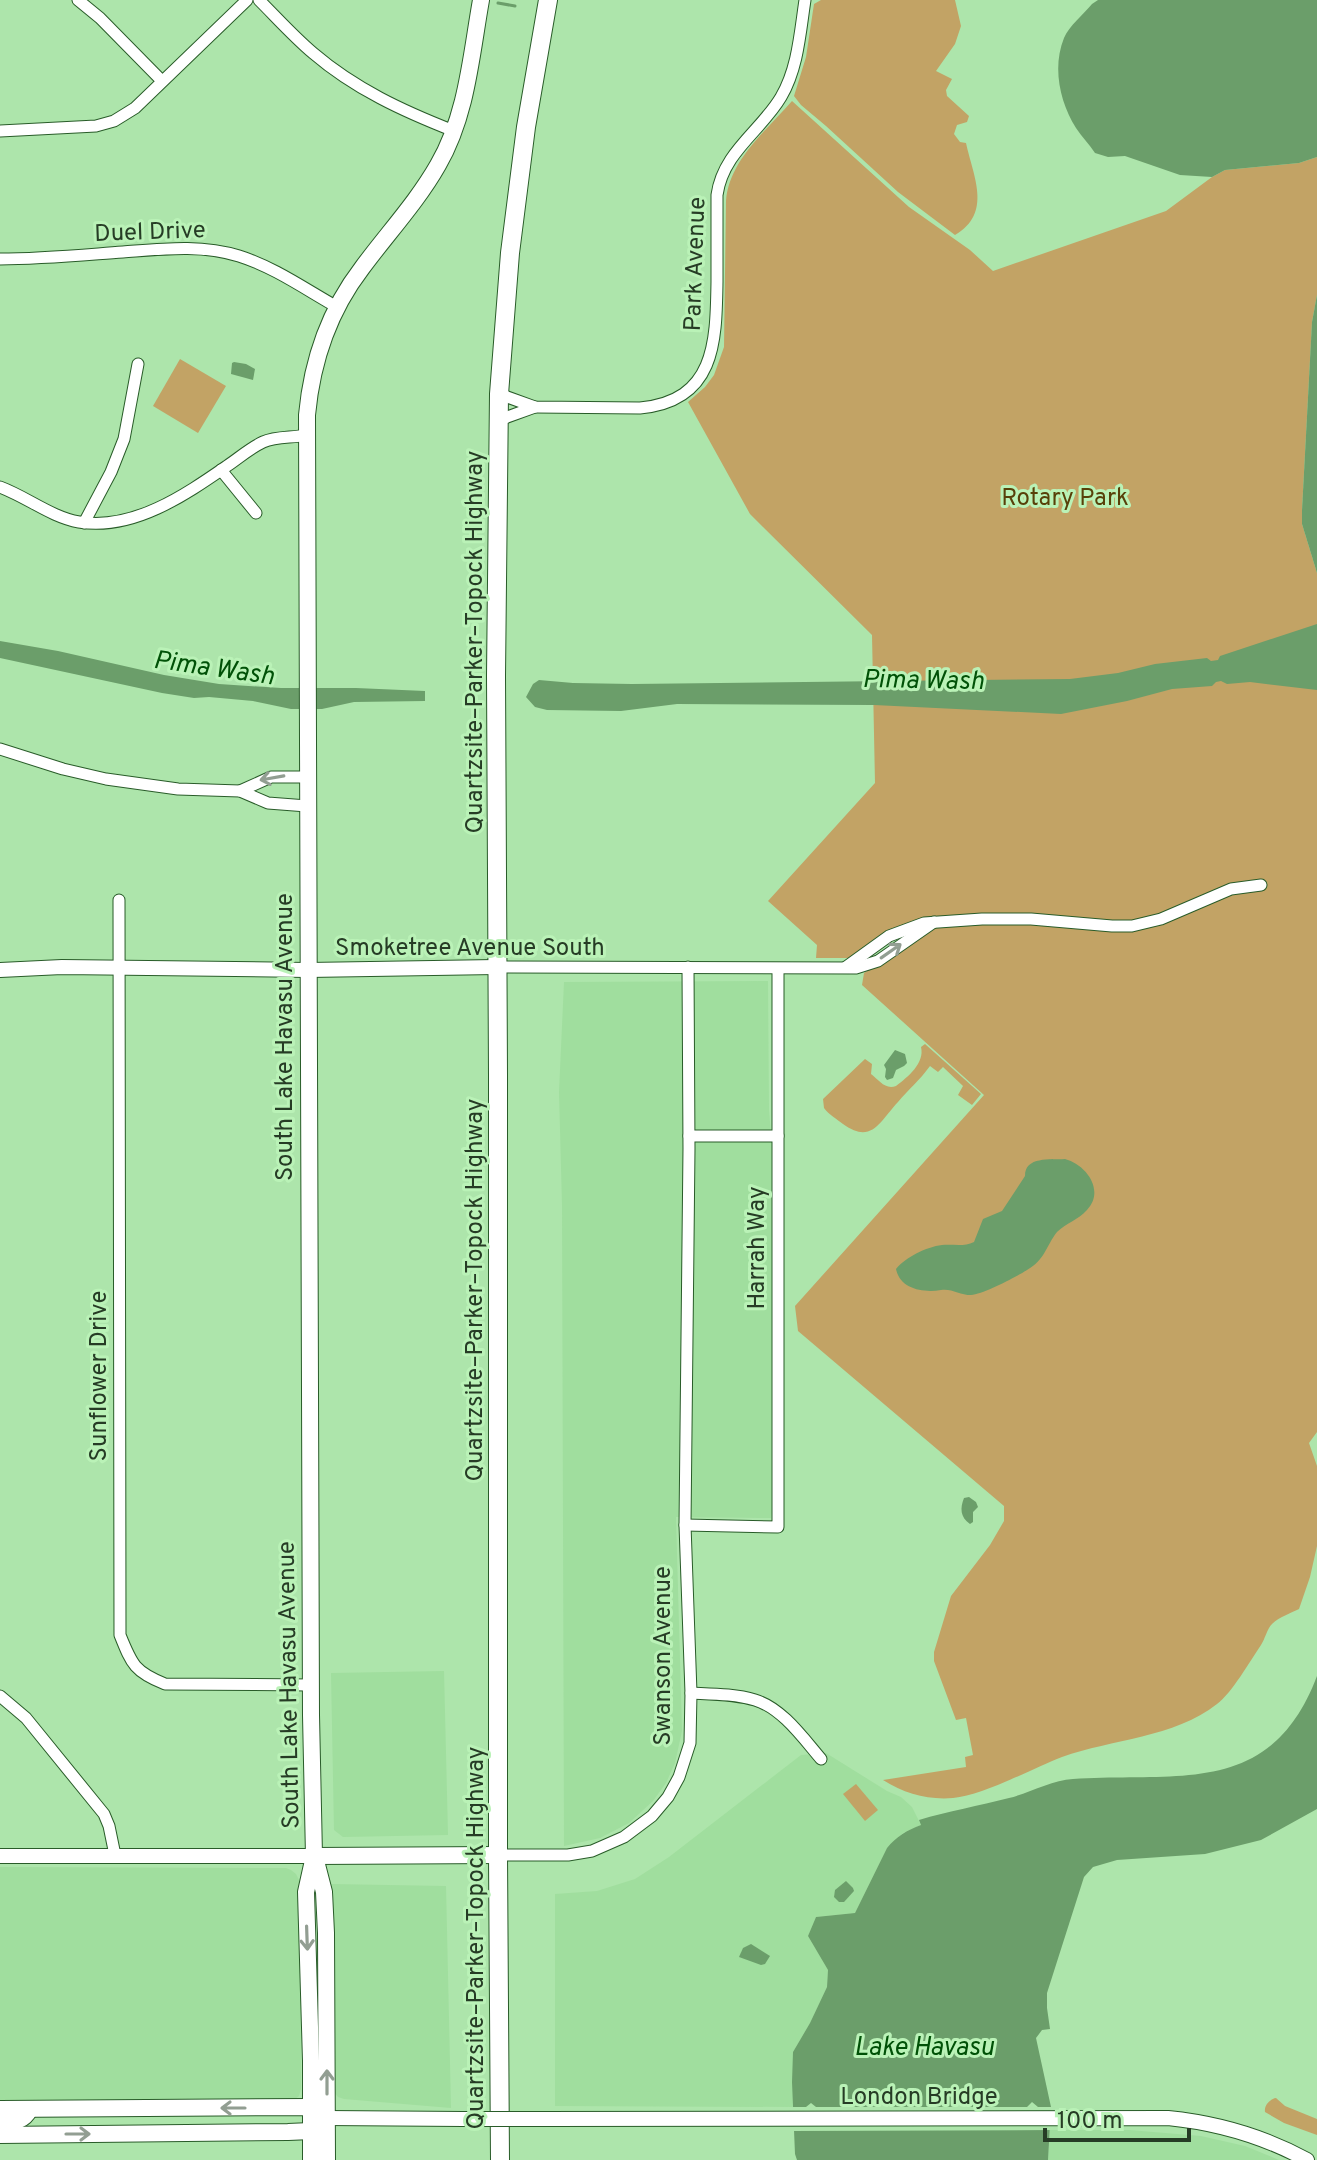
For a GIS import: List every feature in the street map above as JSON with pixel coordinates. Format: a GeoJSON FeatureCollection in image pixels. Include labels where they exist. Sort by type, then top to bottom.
{"type":"FeatureCollection","features":[{"type":"Feature","properties":{"kind":"highway"},"geometry":{"type":"LineString","coordinates":[[499,394],[512,238],[526,127],[548,0]]}},
{"type":"Feature","properties":{"kind":"highway","name":"Quartzsite–Parker–Topock Highway"},"geometry":{"type":"LineString","coordinates":[[499,394],[496,967],[500,2160]]}},
{"type":"Feature","properties":{"kind":"main road","name":"South Lake Havasu Avenue"},"geometry":{"type":"LineString","coordinates":[[315,2118],[306,1892],[314,1856],[307,806],[306,435],[309,392],[313,370],[337,307],[360,269],[429,181],[454,131],[466,88],[481,0]]}},
{"type":"Feature","properties":{"kind":"main road","name":"Swanson Avenue"},"geometry":{"type":"LineString","coordinates":[[314,1856],[498,1855]]}},
{"type":"Feature","properties":{"kind":"main road"},"geometry":{"type":"LineString","coordinates":[[0,2109],[186,2108],[315,2118]]}},
{"type":"Feature","properties":{"kind":"main road"},"geometry":{"type":"LineString","coordinates":[[118,2134],[121,2123],[126,2119],[168,2118],[186,2108]]}},
{"type":"Feature","properties":{"kind":"main road"},"geometry":{"type":"LineString","coordinates":[[0,2121],[21,2121],[30,2109]]}},
{"type":"Feature","properties":{"kind":"main road"},"geometry":{"type":"LineString","coordinates":[[0,2135],[118,2134],[315,2118]]}},
{"type":"Feature","properties":{"kind":"main road"},"geometry":{"type":"LineString","coordinates":[[311,2160],[315,2118]]}},
{"type":"Feature","properties":{"kind":"main road"},"geometry":{"type":"LineString","coordinates":[[315,2118],[327,2160]]}},
{"type":"Feature","properties":{"kind":"street"},"geometry":{"type":"LineString","coordinates":[[78,0],[162,81]]}},
{"type":"Feature","properties":{"kind":"street"},"geometry":{"type":"LineString","coordinates":[[0,131],[90,126],[108,123],[130,112],[247,0]]}},
{"type":"Feature","properties":{"kind":"street"},"geometry":{"type":"LineString","coordinates":[[259,0],[312,52],[357,86],[407,112],[454,131]]}},
{"type":"Feature","properties":{"kind":"street","name":"Park Avenue"},"geometry":{"type":"LineString","coordinates":[[499,394],[535,407],[640,408],[655,406],[682,394],[701,375],[711,356],[716,333],[717,200],[721,177],[732,157],[772,111],[788,84],[795,64],[805,0]]}},
{"type":"Feature","properties":{"kind":"street","name":"Duel Drive"},"geometry":{"type":"LineString","coordinates":[[0,259],[175,248],[205,249],[263,265],[337,307]]}},
{"type":"Feature","properties":{"kind":"street"},"geometry":{"type":"LineString","coordinates":[[84,523],[121,447],[138,364]]}},
{"type":"Feature","properties":{"kind":"street","name":"Park Avenue"},"geometry":{"type":"LineString","coordinates":[[499,420],[535,407]]}},
{"type":"Feature","properties":{"kind":"street"},"geometry":{"type":"LineString","coordinates":[[0,487],[58,516],[84,523],[112,522],[154,509],[187,493],[264,442],[306,435]]}},
{"type":"Feature","properties":{"kind":"street"},"geometry":{"type":"LineString","coordinates":[[221,470],[256,513]]}},
{"type":"Feature","properties":{"kind":"street"},"geometry":{"type":"LineString","coordinates":[[0,749],[106,779],[178,789],[240,791],[265,802],[307,806]]}},
{"type":"Feature","properties":{"kind":"street"},"geometry":{"type":"LineString","coordinates":[[240,791],[271,777],[307,777]]}},
{"type":"Feature","properties":{"kind":"street","name":"Smoketree Avenue South"},"geometry":{"type":"LineString","coordinates":[[0,970],[844,968],[889,936],[914,925],[1031,919],[1132,926],[1161,919],[1231,889],[1261,885]]}},
{"type":"Feature","properties":{"kind":"street","name":"Sunflower Drive"},"geometry":{"type":"LineString","coordinates":[[119,900],[120,1635],[130,1662],[146,1677],[165,1684],[311,1685]]}},
{"type":"Feature","properties":{"kind":"street","name":"Swanson Avenue"},"geometry":{"type":"LineString","coordinates":[[498,1855],[568,1855],[592,1851],[624,1837],[644,1824],[668,1797],[684,1766],[691,1731],[685,1525],[688,967]]}},
{"type":"Feature","properties":{"kind":"street","name":"Harrah Way"},"geometry":{"type":"LineString","coordinates":[[685,1525],[778,1527],[778,969]]}},
{"type":"Feature","properties":{"kind":"street"},"geometry":{"type":"LineString","coordinates":[[689,1136],[778,1136]]}},
{"type":"Feature","properties":{"kind":"street"},"geometry":{"type":"LineString","coordinates":[[691,1693],[757,1701],[789,1721],[821,1759]]}},
{"type":"Feature","properties":{"kind":"street"},"geometry":{"type":"LineString","coordinates":[[0,1696],[26,1718],[104,1814],[115,1855]]}},
{"type":"Feature","properties":{"kind":"street","name":"Swanson Avenue"},"geometry":{"type":"LineString","coordinates":[[0,1856],[314,1856]]}},
{"type":"Feature","properties":{"kind":"street","name":"London Bridge"},"geometry":{"type":"LineString","coordinates":[[315,2118],[1168,2118],[1218,2125],[1266,2140],[1307,2160]]}},
{"type":"Feature","properties":{"kind":"shaded area"},"geometry":{"type":"Polygon","coordinates":[[[768,981],[769,1110],[773,1158],[774,1500],[771,1518],[676,1517],[682,1731],[675,1763],[653,1801],[629,1823],[600,1838],[564,1846],[559,1092],[564,982],[768,981]]]}},
{"type":"Feature","properties":{"kind":"shaded area"},"geometry":{"type":"Polygon","coordinates":[[[444,1671],[448,1835],[343,1837],[334,1830],[331,1673],[444,1671]]]}},
{"type":"Feature","properties":{"kind":"shaded area"},"geometry":{"type":"Polygon","coordinates":[[[826,1753],[901,1797],[912,1807],[921,1825],[903,1833],[887,1848],[855,1913],[816,1917],[808,1936],[828,1970],[827,1987],[793,2052],[793,2107],[555,2106],[555,1894],[597,1891],[635,1879],[669,1857],[801,1755],[826,1753]]]}},
{"type":"Feature","properties":{"kind":"shaded area"},"geometry":{"type":"Polygon","coordinates":[[[0,1867],[291,1870],[300,1882],[299,2096],[294,2100],[0,2104],[0,1867]]]}},
{"type":"Feature","properties":{"kind":"shaded area"},"geometry":{"type":"Polygon","coordinates":[[[331,1884],[446,1886],[451,2108],[344,2099],[334,2092],[331,1884]]]}},
{"type":"Feature","properties":{"kind":"shaded area"},"geometry":{"type":"Polygon","coordinates":[[[1050,2130],[1129,2130],[1201,2136],[1245,2146],[1279,2160],[1048,2160],[1050,2130]]]}},
{"type":"Feature","properties":{"kind":"green space"},"geometry":{"type":"Polygon","coordinates":[[[821,0],[955,0],[961,26],[955,44],[936,71],[952,79],[946,90],[947,96],[969,116],[967,122],[957,125],[954,134],[960,142],[966,143],[976,181],[977,205],[967,226],[955,235],[898,192],[794,96],[806,57],[814,4],[821,0]]]}},
{"type":"Feature","properties":{"kind":"green space","name":"Rotary Park"},"geometry":{"type":"Polygon","coordinates":[[[792,101],[909,207],[970,250],[993,271],[1166,211],[1225,170],[1299,163],[1317,157],[1317,295],[1312,322],[1302,524],[1317,573],[1317,1432],[1309,1443],[1317,1466],[1317,1546],[1299,1609],[1272,1624],[1229,1692],[1217,1704],[1182,1724],[1062,1757],[993,1787],[953,1798],[917,1795],[883,1780],[966,1767],[965,1757],[973,1755],[966,1718],[956,1720],[934,1661],[934,1652],[951,1596],[990,1545],[1004,1521],[1004,1506],[798,1331],[795,1306],[984,1095],[862,985],[864,973],[929,931],[944,925],[1031,923],[1112,930],[1159,916],[1132,922],[945,917],[852,958],[816,958],[817,945],[768,901],[875,783],[872,635],[750,514],[688,402],[714,375],[724,347],[726,201],[729,186],[741,159],[792,101]]]}},
{"type":"Feature","properties":{"kind":"green space"},"geometry":{"type":"Polygon","coordinates":[[[180,359],[226,386],[198,433],[153,406],[180,359]]]}},
{"type":"Feature","properties":{"kind":"green space"},"geometry":{"type":"Polygon","coordinates":[[[925,1044],[981,1094],[972,1105],[958,1095],[963,1086],[943,1067],[938,1072],[930,1066],[880,1123],[868,1131],[853,1130],[824,1108],[823,1099],[865,1059],[872,1064],[871,1074],[885,1086],[896,1086],[914,1069],[922,1053],[921,1047],[925,1044]]]}},
{"type":"Feature","properties":{"kind":"green space"},"geometry":{"type":"Polygon","coordinates":[[[856,1784],[878,1810],[865,1821],[843,1794],[856,1784]]]}},
{"type":"Feature","properties":{"kind":"green space"},"geometry":{"type":"Polygon","coordinates":[[[1276,2098],[1285,2106],[1317,2119],[1317,2135],[1265,2112],[1268,2103],[1276,2098]]]}},
{"type":"Feature","properties":{"kind":"water"},"geometry":{"type":"Polygon","coordinates":[[[1098,0],[1317,0],[1317,157],[1299,163],[1225,170],[1212,177],[1180,175],[1125,156],[1108,157],[1095,153],[1070,118],[1058,73],[1060,49],[1066,34],[1098,0]]]}},
{"type":"Feature","properties":{"kind":"water"},"geometry":{"type":"Polygon","coordinates":[[[1317,295],[1317,573],[1302,524],[1302,510],[1312,322],[1317,295]]]}},
{"type":"Feature","properties":{"kind":"water"},"geometry":{"type":"Polygon","coordinates":[[[234,362],[255,369],[253,380],[231,374],[234,362]]]}},
{"type":"Feature","properties":{"kind":"water"},"geometry":{"type":"Polygon","coordinates":[[[1317,624],[1317,690],[1250,682],[1227,684],[1221,681],[1212,686],[1172,689],[1061,714],[874,705],[677,704],[621,711],[547,710],[535,707],[526,697],[539,680],[632,684],[1070,679],[1118,673],[1155,664],[1207,658],[1218,660],[1220,656],[1317,624]]]}},
{"type":"Feature","properties":{"kind":"water"},"geometry":{"type":"Polygon","coordinates":[[[0,641],[219,684],[425,691],[425,701],[354,702],[322,709],[291,709],[253,701],[194,698],[0,658],[0,641]]]}},
{"type":"Feature","properties":{"kind":"water"},"geometry":{"type":"Polygon","coordinates":[[[895,1050],[905,1054],[907,1063],[887,1080],[884,1065],[895,1050]]]}},
{"type":"Feature","properties":{"kind":"water"},"geometry":{"type":"Polygon","coordinates":[[[1065,1159],[1080,1167],[1091,1180],[1094,1187],[1092,1203],[1057,1232],[1033,1266],[1000,1285],[971,1295],[948,1290],[920,1290],[907,1285],[898,1276],[896,1269],[917,1253],[936,1246],[974,1242],[983,1219],[1002,1211],[1029,1165],[1039,1160],[1065,1159]]]}},
{"type":"Feature","properties":{"kind":"water"},"geometry":{"type":"Polygon","coordinates":[[[969,1497],[978,1507],[970,1524],[964,1518],[962,1509],[964,1498],[969,1497]]]}},
{"type":"Feature","properties":{"kind":"water","name":"Lake Havasu"},"geometry":{"type":"Polygon","coordinates":[[[1317,1676],[1317,1809],[1261,1840],[1205,1854],[1117,1860],[1093,1867],[1084,1877],[1047,1993],[1050,2029],[1042,2030],[1036,2038],[1051,2107],[1048,2160],[797,2160],[793,2052],[827,1987],[828,1970],[808,1936],[816,1917],[855,1913],[887,1848],[894,1840],[921,1825],[919,1820],[1009,1798],[1057,1782],[1184,1776],[1217,1771],[1247,1760],[1274,1743],[1298,1715],[1317,1676]]]}},
{"type":"Feature","properties":{"kind":"water"},"geometry":{"type":"Polygon","coordinates":[[[846,1881],[854,1891],[844,1902],[839,1902],[834,1897],[835,1890],[846,1881]]]}},
{"type":"Feature","properties":{"kind":"water"},"geometry":{"type":"Polygon","coordinates":[[[751,1944],[770,1956],[765,1964],[739,1957],[743,1948],[751,1944]]]}},
{"type":"Feature","properties":{"kind":"pier"},"geometry":{"type":"Polygon","coordinates":[[[883,2102],[889,2107],[955,2107],[961,2102],[967,2107],[1027,2107],[1032,2102],[1038,2107],[1055,2107],[1054,2130],[790,2131],[789,2107],[806,2107],[811,2103],[816,2107],[877,2107],[883,2102]]]}},
{"type":"Feature","properties":{"kind":"waterway"},"geometry":{"type":"LineString","coordinates":[[498,3],[515,6]]}},
{"type":"Feature","properties":{"kind":"water label","name":"Pima Wash"},"geometry":{"type":"Point","coordinates":[214,667]}},
{"type":"Feature","properties":{"kind":"water label","name":"Pima Wash"},"geometry":{"type":"Point","coordinates":[923,679]}}]}
